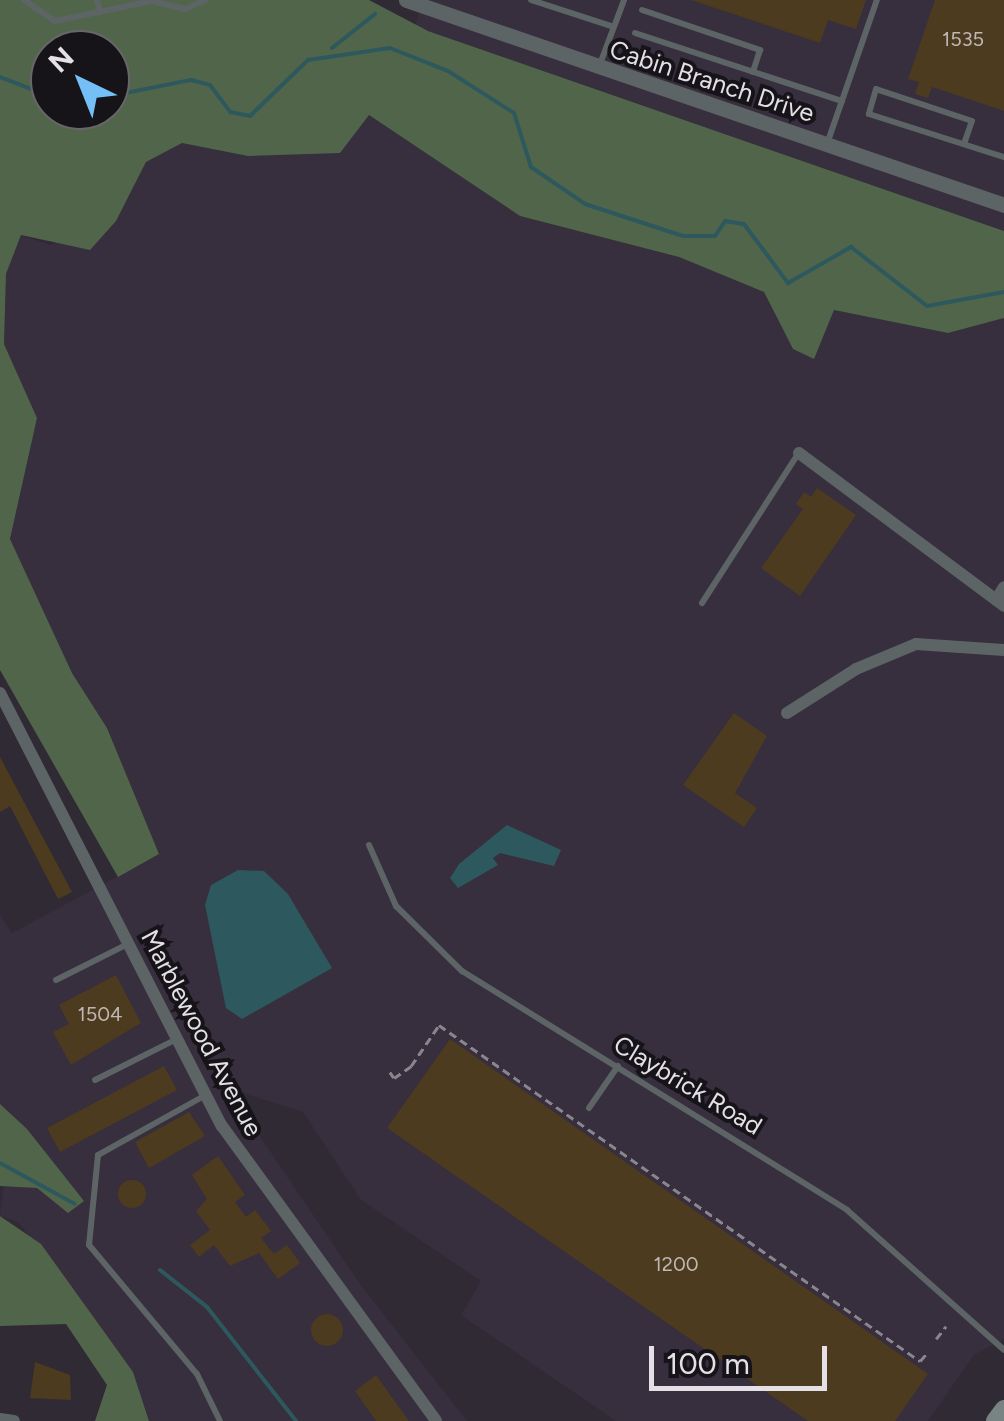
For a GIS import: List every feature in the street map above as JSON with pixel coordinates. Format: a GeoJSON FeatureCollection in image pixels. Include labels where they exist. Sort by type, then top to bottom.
{"type":"FeatureCollection","features":[{"type":"Feature","properties":{"kind":"main road"},"geometry":{"type":"LineString","coordinates":[[994,1421],[1004,1408]]}},
{"type":"Feature","properties":{"kind":"street","name":"Cabin Branch Drive"},"geometry":{"type":"LineString","coordinates":[[406,0],[598,70],[1004,205]]}},
{"type":"Feature","properties":{"kind":"street"},"geometry":{"type":"LineString","coordinates":[[799,453],[1000,603],[1004,587]]}},
{"type":"Feature","properties":{"kind":"street"},"geometry":{"type":"LineString","coordinates":[[787,712],[856,669],[916,644],[1004,650]]}},
{"type":"Feature","properties":{"kind":"street","name":"Marblewood Avenue"},"geometry":{"type":"LineString","coordinates":[[0,692],[204,1096],[436,1421]]}},
{"type":"Feature","properties":{"kind":"street"},"geometry":{"type":"LineString","coordinates":[[0,1419],[14,1421]]}},
{"type":"Feature","properties":{"kind":"lane"},"geometry":{"type":"LineString","coordinates":[[24,0],[55,21],[156,1],[185,10],[205,0]]}},
{"type":"Feature","properties":{"kind":"lane"},"geometry":{"type":"LineString","coordinates":[[97,0],[100,12]]}},
{"type":"Feature","properties":{"kind":"lane"},"geometry":{"type":"LineString","coordinates":[[531,0],[614,27]]}},
{"type":"Feature","properties":{"kind":"lane"},"geometry":{"type":"LineString","coordinates":[[598,70],[624,0]]}},
{"type":"Feature","properties":{"kind":"lane"},"geometry":{"type":"LineString","coordinates":[[826,145],[877,0]]}},
{"type":"Feature","properties":{"kind":"lane"},"geometry":{"type":"LineString","coordinates":[[642,10],[760,50],[754,72]]}},
{"type":"Feature","properties":{"kind":"lane"},"geometry":{"type":"LineString","coordinates":[[635,32],[842,102]]}},
{"type":"Feature","properties":{"kind":"lane"},"geometry":{"type":"LineString","coordinates":[[964,144],[972,121],[876,89],[869,114],[1004,158]]}},
{"type":"Feature","properties":{"kind":"lane"},"geometry":{"type":"LineString","coordinates":[[702,604],[799,453]]}},
{"type":"Feature","properties":{"kind":"lane","name":"Claybrick Road"},"geometry":{"type":"LineString","coordinates":[[369,845],[396,906],[430,944],[848,1210],[1004,1350]]}},
{"type":"Feature","properties":{"kind":"lane"},"geometry":{"type":"LineString","coordinates":[[56,980],[129,943]]}},
{"type":"Feature","properties":{"kind":"lane"},"geometry":{"type":"LineString","coordinates":[[95,1080],[176,1040]]}},
{"type":"Feature","properties":{"kind":"lane"},"geometry":{"type":"LineString","coordinates":[[589,1108],[618,1066]]}},
{"type":"Feature","properties":{"kind":"lane"},"geometry":{"type":"LineString","coordinates":[[204,1096],[98,1155],[89,1245],[197,1374],[220,1421]]}},
{"type":"Feature","properties":{"kind":"path"},"geometry":{"type":"LineString","coordinates":[[390,1072],[394,1078],[412,1066],[439,1025],[920,1361],[927,1353]]}},
{"type":"Feature","properties":{"kind":"path"},"geometry":{"type":"LineString","coordinates":[[936,1340],[946,1326]]}},
{"type":"Feature","properties":{"kind":"shaded area"},"geometry":{"type":"Polygon","coordinates":[[[423,0],[1004,0],[1004,231],[428,31],[415,25],[423,0]]]}},
{"type":"Feature","properties":{"kind":"shaded area"},"geometry":{"type":"Polygon","coordinates":[[[369,115],[520,216],[679,257],[764,292],[793,349],[814,358],[834,310],[948,333],[1004,318],[1004,1339],[974,1355],[928,1421],[616,1421],[461,1315],[481,1281],[361,1200],[303,1112],[227,1088],[360,1284],[467,1421],[149,1421],[133,1372],[18,1222],[0,1216],[4,1182],[37,1188],[68,1212],[84,1201],[0,1104],[0,915],[12,933],[159,854],[107,728],[72,673],[10,539],[37,418],[4,344],[6,274],[21,235],[50,245],[116,221],[146,162],[182,142],[248,156],[369,115]]]}},
{"type":"Feature","properties":{"kind":"green space"},"geometry":{"type":"Polygon","coordinates":[[[0,0],[369,0],[428,31],[1004,231],[1004,318],[948,333],[834,310],[814,359],[793,349],[764,292],[679,257],[520,216],[369,115],[340,153],[248,156],[182,143],[146,162],[116,221],[90,250],[21,235],[6,274],[4,344],[37,418],[10,539],[72,673],[107,728],[159,854],[118,877],[0,670],[0,0]]]}},
{"type":"Feature","properties":{"kind":"green space"},"geometry":{"type":"Polygon","coordinates":[[[0,1104],[27,1129],[84,1201],[68,1213],[37,1188],[0,1186],[0,1104]]]}},
{"type":"Feature","properties":{"kind":"green space"},"geometry":{"type":"Polygon","coordinates":[[[0,1216],[41,1244],[133,1372],[149,1421],[95,1421],[107,1385],[66,1324],[0,1326],[0,1216]]]}},
{"type":"Feature","properties":{"kind":"water"},"geometry":{"type":"Polygon","coordinates":[[[507,825],[561,850],[554,866],[500,853],[493,858],[498,865],[458,888],[450,878],[459,864],[507,825]]]}},
{"type":"Feature","properties":{"kind":"water"},"geometry":{"type":"Polygon","coordinates":[[[238,870],[264,871],[288,894],[332,968],[242,1019],[226,1008],[205,905],[211,885],[238,870]]]}},
{"type":"Feature","properties":{"kind":"building"},"geometry":{"type":"Polygon","coordinates":[[[691,0],[866,0],[856,29],[828,20],[820,43],[691,0]]]}},
{"type":"Feature","properties":{"kind":"building"},"geometry":{"type":"Polygon","coordinates":[[[935,0],[1004,0],[1004,111],[932,87],[928,98],[915,94],[919,82],[908,79],[935,0]]]}},
{"type":"Feature","properties":{"kind":"building"},"geometry":{"type":"Polygon","coordinates":[[[817,488],[856,515],[800,596],[761,568],[803,509],[796,504],[804,492],[811,497],[817,488]]]}},
{"type":"Feature","properties":{"kind":"building"},"geometry":{"type":"Polygon","coordinates":[[[734,713],[767,736],[735,793],[757,808],[744,827],[683,785],[734,713]]]}},
{"type":"Feature","properties":{"kind":"building"},"geometry":{"type":"Polygon","coordinates":[[[0,757],[72,892],[58,899],[10,806],[0,812],[0,757]]]}},
{"type":"Feature","properties":{"kind":"building"},"geometry":{"type":"Polygon","coordinates":[[[116,975],[141,1023],[71,1065],[53,1032],[69,1024],[59,1005],[116,975]]]}},
{"type":"Feature","properties":{"kind":"building"},"geometry":{"type":"Polygon","coordinates":[[[450,1039],[928,1374],[895,1421],[808,1421],[387,1128],[450,1039]]]}},
{"type":"Feature","properties":{"kind":"building"},"geometry":{"type":"Polygon","coordinates":[[[164,1066],[177,1090],[60,1152],[47,1128],[164,1066]]]}},
{"type":"Feature","properties":{"kind":"building"},"geometry":{"type":"Polygon","coordinates":[[[189,1112],[205,1136],[149,1168],[135,1142],[189,1112]]]}},
{"type":"Feature","properties":{"kind":"building"},"geometry":{"type":"Polygon","coordinates":[[[218,1156],[245,1195],[235,1202],[246,1217],[255,1210],[271,1231],[261,1238],[274,1254],[287,1245],[300,1263],[278,1279],[259,1253],[230,1266],[214,1245],[199,1257],[190,1245],[210,1230],[196,1211],[207,1199],[192,1175],[218,1156]]]}},
{"type":"Feature","properties":{"kind":"building"},"geometry":{"type":"Polygon","coordinates":[[[132,1180],[142,1184],[146,1194],[142,1204],[132,1208],[122,1204],[118,1194],[122,1184],[132,1180]]]}},
{"type":"Feature","properties":{"kind":"building"},"geometry":{"type":"Polygon","coordinates":[[[327,1314],[338,1319],[343,1330],[338,1341],[327,1346],[316,1341],[311,1330],[316,1319],[327,1314]]]}},
{"type":"Feature","properties":{"kind":"building"},"geometry":{"type":"Polygon","coordinates":[[[35,1362],[70,1375],[71,1400],[30,1398],[35,1362]]]}},
{"type":"Feature","properties":{"kind":"building"},"geometry":{"type":"Polygon","coordinates":[[[376,1375],[409,1421],[376,1421],[355,1391],[376,1375]]]}},
{"type":"Feature","properties":{"kind":"waterway"},"geometry":{"type":"LineString","coordinates":[[332,48],[375,14]]}},
{"type":"Feature","properties":{"kind":"waterway"},"geometry":{"type":"LineString","coordinates":[[130,92],[191,80],[210,85],[230,112],[250,116],[308,60],[390,48],[448,71],[514,113],[531,167],[585,204],[683,236],[715,236],[725,221],[744,224],[788,283],[851,247],[927,306],[1004,292]]}},
{"type":"Feature","properties":{"kind":"waterway"},"geometry":{"type":"LineString","coordinates":[[0,77],[30,88]]}},
{"type":"Feature","properties":{"kind":"waterway"},"geometry":{"type":"LineString","coordinates":[[0,1163],[75,1204]]}},
{"type":"Feature","properties":{"kind":"waterway"},"geometry":{"type":"LineString","coordinates":[[160,1270],[207,1307],[296,1421]]}}]}
